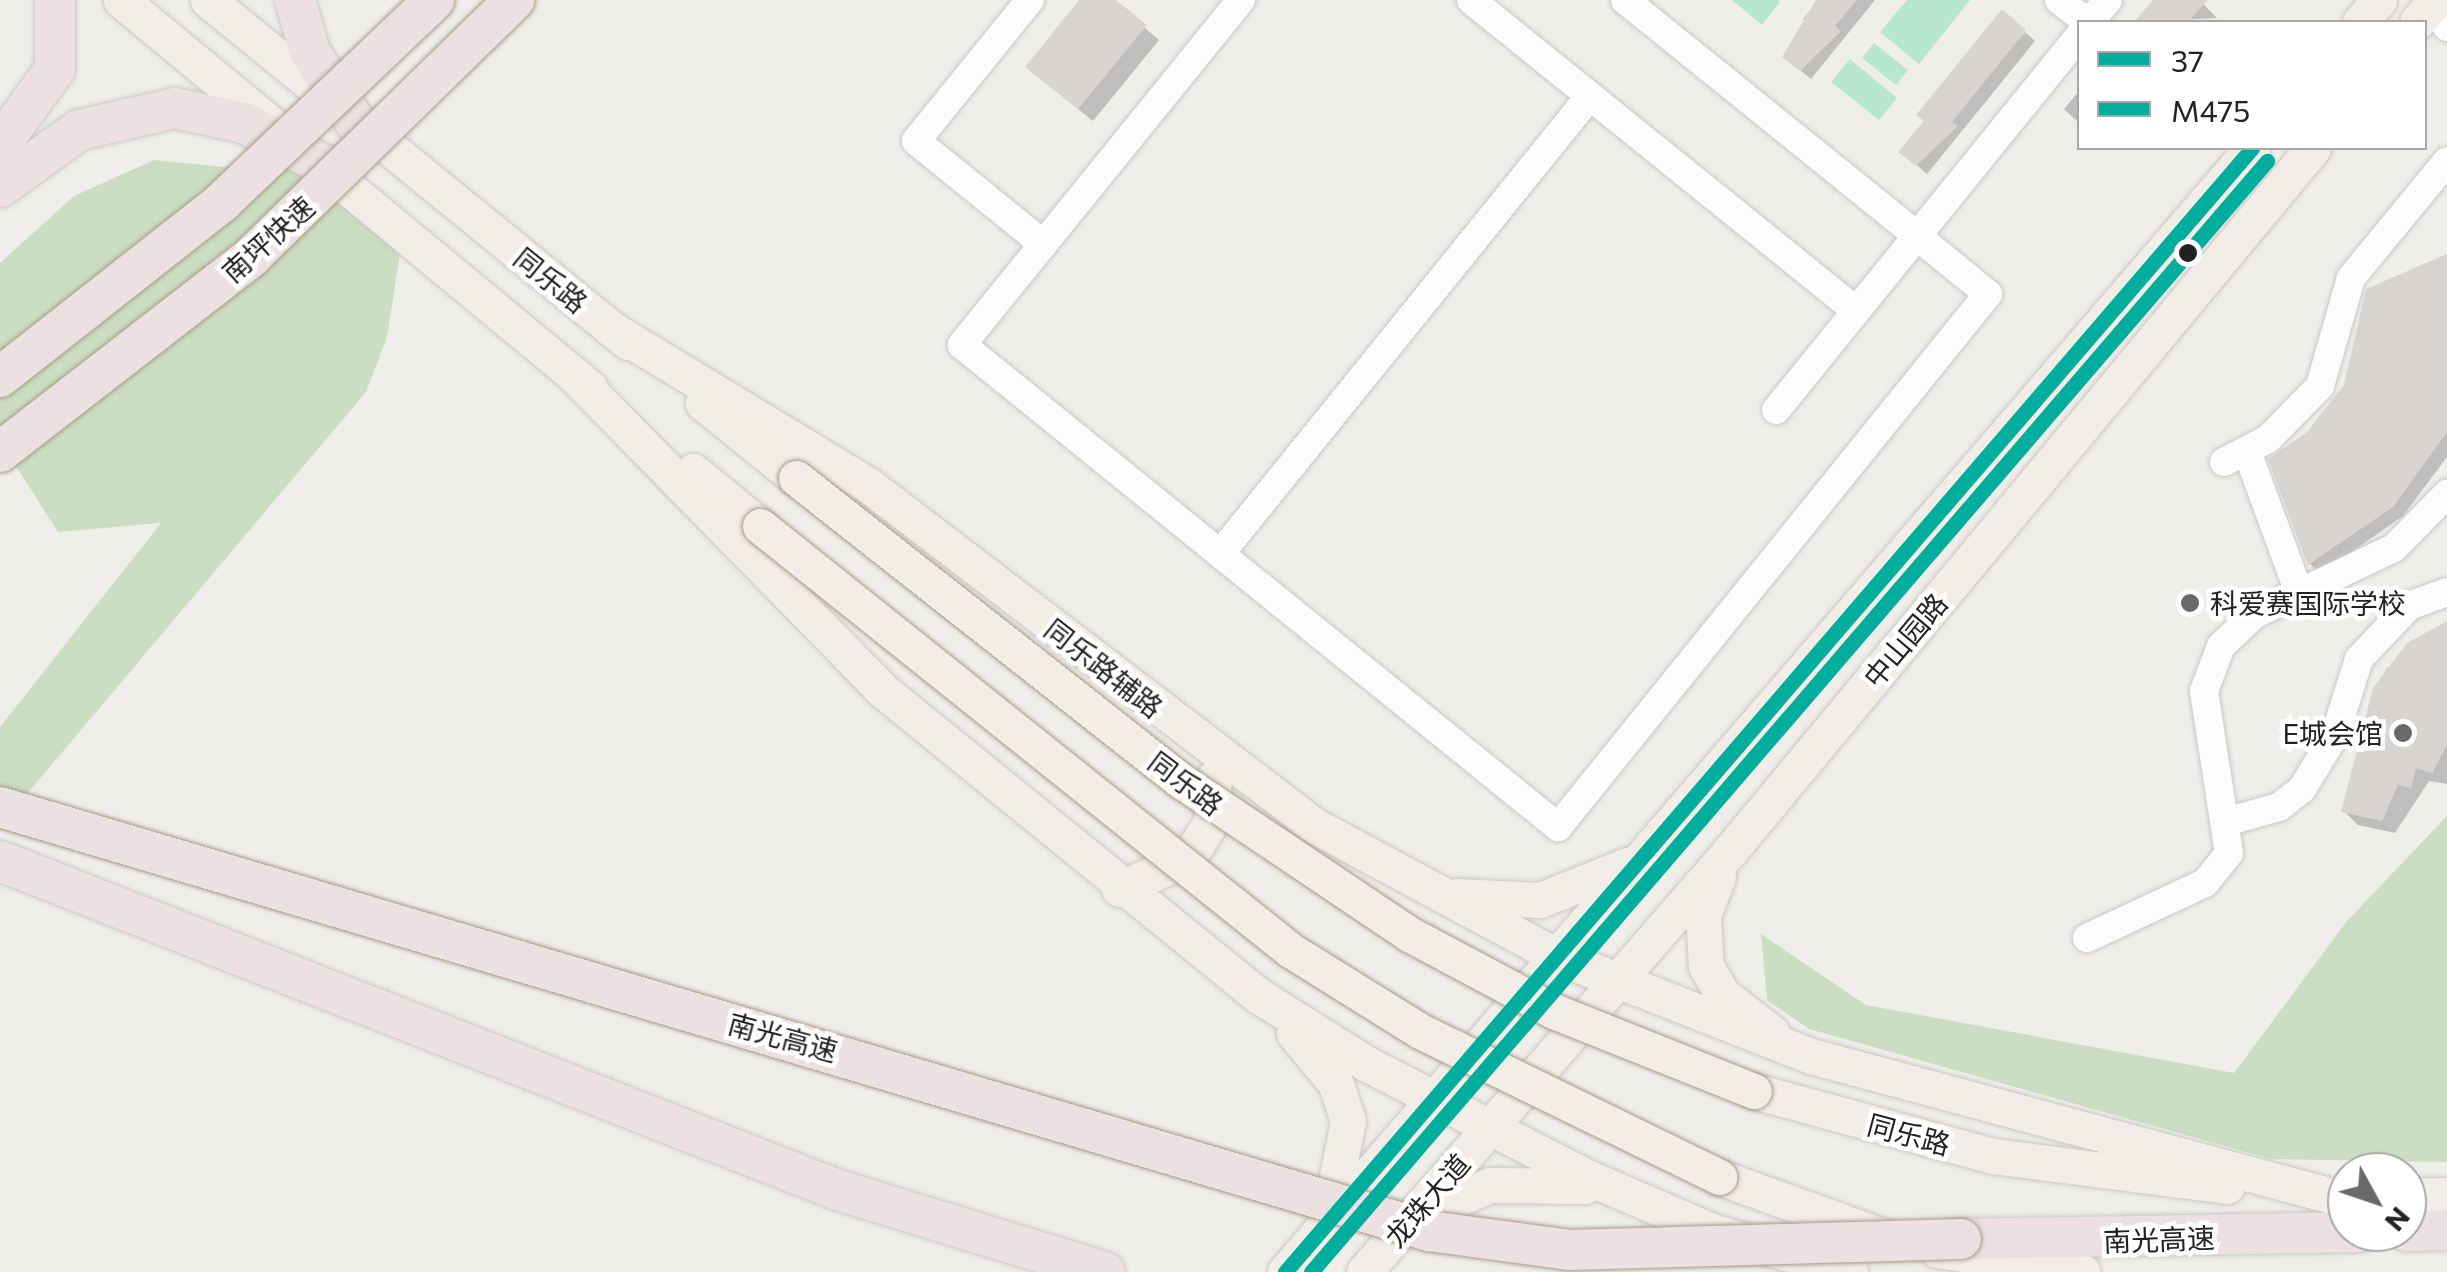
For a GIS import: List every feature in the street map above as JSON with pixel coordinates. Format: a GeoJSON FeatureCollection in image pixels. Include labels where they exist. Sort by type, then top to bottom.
{"type":"FeatureCollection","features":[{"type":"Feature","properties":{"kind":"highway"},"geometry":{"type":"LineString","coordinates":[[295,0],[310,52],[356,123]]}},
{"type":"Feature","properties":{"kind":"highway"},"geometry":{"type":"LineString","coordinates":[[0,378],[222,202],[434,0]]}},
{"type":"Feature","properties":{"kind":"highway","name":"南坪快速"},"geometry":{"type":"LineString","coordinates":[[0,452],[251,257],[514,0]]}},
{"type":"Feature","properties":{"kind":"highway"},"geometry":{"type":"LineString","coordinates":[[0,145],[48,87],[58,12]]}},
{"type":"Feature","properties":{"kind":"highway"},"geometry":{"type":"LineString","coordinates":[[0,188],[79,130],[140,111],[244,123],[324,166]]}},
{"type":"Feature","properties":{"kind":"highway","name":"南光高速"},"geometry":{"type":"LineString","coordinates":[[0,807],[338,913],[928,1076],[1357,1214],[1569,1250],[2327,1233]]}},
{"type":"Feature","properties":{"kind":"highway"},"geometry":{"type":"LineString","coordinates":[[0,861],[838,1190],[1105,1272]]}},
{"type":"Feature","properties":{"kind":"main road","name":"同乐路"},"geometry":{"type":"LineString","coordinates":[[121,0],[760,526],[1290,950],[1420,1031],[1718,1177],[1908,1243],[2082,1272]]}},
{"type":"Feature","properties":{"kind":"main road","name":"同乐路"},"geometry":{"type":"LineString","coordinates":[[208,0],[796,478],[1183,782],[1380,916],[1556,1012],[1754,1091],[1994,1156],[2327,1194]]}},
{"type":"Feature","properties":{"kind":"main road"},"geometry":{"type":"LineString","coordinates":[[2362,20],[2379,0]]}},
{"type":"Feature","properties":{"kind":"main road","name":"中山园路"},"geometry":{"type":"LineString","coordinates":[[1556,956],[2250,150]]}},
{"type":"Feature","properties":{"kind":"main road","name":"中山园路"},"geometry":{"type":"LineString","coordinates":[[1490,1128],[1730,851],[2312,150]]}},
{"type":"Feature","properties":{"kind":"main road","name":"同乐路辅路"},"geometry":{"type":"LineString","coordinates":[[610,328],[868,485],[1211,752],[1382,868],[1612,983],[1811,1056]]}},
{"type":"Feature","properties":{"kind":"main road"},"geometry":{"type":"LineString","coordinates":[[573,374],[868,678],[1119,889],[1260,996],[1490,1128],[1621,1191],[1712,1231],[1850,1272]]}},
{"type":"Feature","properties":{"kind":"main road"},"geometry":{"type":"LineString","coordinates":[[1119,889],[1168,872],[1202,840],[1215,800],[1211,752]]}},
{"type":"Feature","properties":{"kind":"main road"},"geometry":{"type":"LineString","coordinates":[[1730,851],[1702,915],[1706,966],[1739,1010],[1811,1056],[2327,1193]]}},
{"type":"Feature","properties":{"kind":"main road"},"geometry":{"type":"LineString","coordinates":[[1382,868],[1503,902],[1572,892],[1646,854]]}},
{"type":"Feature","properties":{"kind":"main road"},"geometry":{"type":"LineString","coordinates":[[1285,1272],[1439,1099],[1556,956]]}},
{"type":"Feature","properties":{"kind":"main road"},"geometry":{"type":"LineString","coordinates":[[1260,996],[1324,1065],[1344,1104],[1348,1141],[1325,1228]]}},
{"type":"Feature","properties":{"kind":"main road","name":"龙珠大道"},"geometry":{"type":"LineString","coordinates":[[1369,1266],[1490,1128]]}},
{"type":"Feature","properties":{"kind":"main road"},"geometry":{"type":"LineString","coordinates":[[1369,1266],[1464,1192],[1518,1181],[1621,1191]]}},
{"type":"Feature","properties":{"kind":"lane"},"geometry":{"type":"LineString","coordinates":[[1030,0],[916,141],[1044,244]]}},
{"type":"Feature","properties":{"kind":"lane"},"geometry":{"type":"LineString","coordinates":[[1241,0],[962,345],[1558,826],[1988,294],[1624,0]]}},
{"type":"Feature","properties":{"kind":"lane"},"geometry":{"type":"LineString","coordinates":[[1471,0],[1856,311]]}},
{"type":"Feature","properties":{"kind":"lane"},"geometry":{"type":"LineString","coordinates":[[2059,0],[2085,20]]}},
{"type":"Feature","properties":{"kind":"lane"},"geometry":{"type":"LineString","coordinates":[[2090,20],[2108,0]]}},
{"type":"Feature","properties":{"kind":"lane"},"geometry":{"type":"LineString","coordinates":[[1776,410],[2077,39]]}},
{"type":"Feature","properties":{"kind":"lane"},"geometry":{"type":"LineString","coordinates":[[1220,554],[1590,96]]}},
{"type":"Feature","properties":{"kind":"lane"},"geometry":{"type":"LineString","coordinates":[[2300,595],[2236,458],[2320,386],[2351,278],[2447,161]]}},
{"type":"Feature","properties":{"kind":"lane"},"geometry":{"type":"LineString","coordinates":[[2087,938],[2205,883],[2229,853],[2229,820],[2206,714],[2209,668],[2236,628],[2394,548],[2447,494]]}},
{"type":"Feature","properties":{"kind":"lane"},"geometry":{"type":"LineString","coordinates":[[2229,820],[2279,807],[2302,789],[2335,735],[2359,659],[2408,606],[2447,592]]}},
{"type":"Feature","properties":{"kind":"green space"},"geometry":{"type":"Polygon","coordinates":[[[1732,0],[1777,0],[1780,2],[1762,25],[1732,0]]]}},
{"type":"Feature","properties":{"kind":"green space"},"geometry":{"type":"Polygon","coordinates":[[[1907,0],[1970,0],[1919,64],[1880,32],[1907,0]]]}},
{"type":"Feature","properties":{"kind":"green space"},"geometry":{"type":"Polygon","coordinates":[[[1874,43],[1908,70],[1896,85],[1862,58],[1874,43]]]}},
{"type":"Feature","properties":{"kind":"green space"},"geometry":{"type":"Polygon","coordinates":[[[1850,59],[1897,98],[1879,120],[1831,82],[1850,59]]]}},
{"type":"Feature","properties":{"kind":"green space"},"geometry":{"type":"Polygon","coordinates":[[[279,148],[402,241],[387,337],[366,392],[27,794],[0,787],[0,727],[161,523],[58,532],[0,441],[0,263],[74,196],[154,160],[225,167],[279,148]]]}},
{"type":"Feature","properties":{"kind":"green space"},"geometry":{"type":"Polygon","coordinates":[[[2447,816],[2447,1162],[2427,1162],[2427,1152],[2327,1152],[2327,1160],[2271,1159],[1809,1029],[1767,1000],[1761,934],[1866,1005],[2234,1073],[2347,921],[2447,816]]]}},
{"type":"Feature","properties":{"kind":"building"},"geometry":{"type":"Polygon","coordinates":[[[1079,0],[1116,0],[1147,25],[1078,109],[1025,67],[1079,0]]]}},
{"type":"Feature","properties":{"kind":"building"},"geometry":{"type":"Polygon","coordinates":[[[1816,0],[1857,0],[1835,26],[1841,31],[1800,71],[1782,57],[1816,0]]]}},
{"type":"Feature","properties":{"kind":"building"},"geometry":{"type":"Polygon","coordinates":[[[2153,0],[2208,0],[2190,20],[2136,20],[2153,0]]]}},
{"type":"Feature","properties":{"kind":"building"},"geometry":{"type":"Polygon","coordinates":[[[2002,9],[2026,30],[1952,122],[1958,126],[1916,166],[1898,152],[1924,121],[1916,115],[2002,9]]]}},
{"type":"Feature","properties":{"kind":"building"},"geometry":{"type":"Polygon","coordinates":[[[2447,254],[2447,432],[2393,507],[2308,565],[2268,459],[2307,432],[2344,385],[2366,289],[2447,254]]]}},
{"type":"Feature","properties":{"kind":"building","name":"E城会馆"},"geometry":{"type":"Polygon","coordinates":[[[2447,621],[2447,745],[2432,773],[2416,768],[2411,788],[2398,785],[2382,821],[2341,812],[2373,688],[2407,643],[2447,621]]]}},
{"type":"Feature","properties":{"kind":"transit line","name":"37"},"geometry":{"type":"LineString","coordinates":[[1285,1272],[2250,150]]}},
{"type":"Feature","properties":{"kind":"transit line","name":"M475"},"geometry":{"type":"LineString","coordinates":[[1311,1272],[2267,161]]}},
{"type":"Feature","properties":{"kind":"place","name":"科爱赛国际学校"},"geometry":{"type":"Point","coordinates":[2190,603]}},
{"type":"Feature","properties":{"kind":"place","name":"E城会馆"},"geometry":{"type":"Point","coordinates":[2403,733]}}]}
